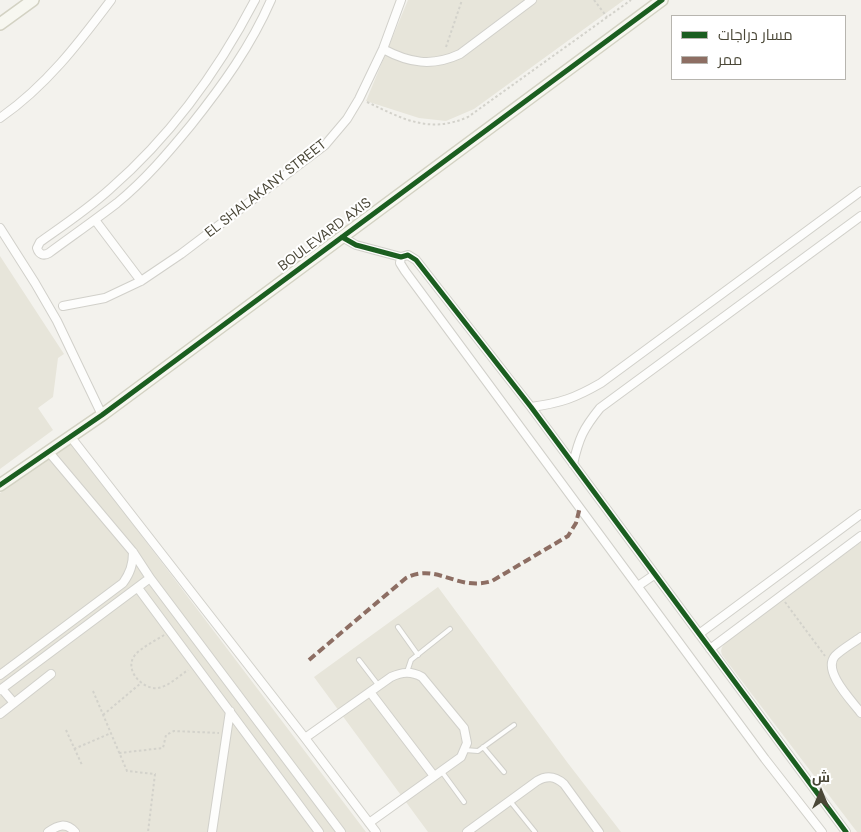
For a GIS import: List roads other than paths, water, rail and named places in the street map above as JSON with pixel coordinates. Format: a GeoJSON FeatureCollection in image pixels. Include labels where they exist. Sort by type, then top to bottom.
{"type":"FeatureCollection","features":[{"type":"Feature","properties":{"kind":"street"},"geometry":{"type":"LineString","coordinates":[[0,24],[32,0]]}},
{"type":"Feature","properties":{"kind":"street"},"geometry":{"type":"LineString","coordinates":[[0,118],[18,105],[58,68],[111,0]]}},
{"type":"Feature","properties":{"kind":"street"},"geometry":{"type":"LineString","coordinates":[[255,0],[218,65],[146,156],[87,208],[40,242],[37,248],[38,252],[43,255],[50,253],[118,202],[156,166],[214,97],[231,73],[247,47],[271,0]]}},
{"type":"Feature","properties":{"kind":"street","name":"EL SHALAKANY STREET"},"geometry":{"type":"LineString","coordinates":[[62,306],[105,298],[141,281],[181,254],[312,156],[336,134],[359,99],[383,49],[401,0]]}},
{"type":"Feature","properties":{"kind":"street"},"geometry":{"type":"LineString","coordinates":[[518,10],[521,0]]}},
{"type":"Feature","properties":{"kind":"street"},"geometry":{"type":"LineString","coordinates":[[383,49],[413,61],[442,61],[460,54],[532,0]]}},
{"type":"Feature","properties":{"kind":"street","name":"BOULEVARD AXIS"},"geometry":{"type":"LineString","coordinates":[[0,485],[102,415],[662,0]]}},
{"type":"Feature","properties":{"kind":"street"},"geometry":{"type":"LineString","coordinates":[[180,114],[192,124]]}},
{"type":"Feature","properties":{"kind":"street"},"geometry":{"type":"LineString","coordinates":[[531,407],[556,404],[578,397],[601,383],[861,191]]}},
{"type":"Feature","properties":{"kind":"street"},"geometry":{"type":"LineString","coordinates":[[573,464],[578,440],[586,425],[600,408],[858,218],[861,227]]}},
{"type":"Feature","properties":{"kind":"street"},"geometry":{"type":"LineString","coordinates":[[95,220],[141,281]]}},
{"type":"Feature","properties":{"kind":"street"},"geometry":{"type":"LineString","coordinates":[[0,228],[57,321],[102,415]]}},
{"type":"Feature","properties":{"kind":"street"},"geometry":{"type":"LineString","coordinates":[[342,237],[356,245],[401,256],[408,255],[416,260],[531,407],[846,832]]}},
{"type":"Feature","properties":{"kind":"street"},"geometry":{"type":"LineString","coordinates":[[401,256],[400,263],[402,267],[765,759],[822,832]]}},
{"type":"Feature","properties":{"kind":"street"},"geometry":{"type":"LineString","coordinates":[[70,436],[376,832]]}},
{"type":"Feature","properties":{"kind":"street"},"geometry":{"type":"LineString","coordinates":[[48,451],[133,552],[150,578],[341,832]]}},
{"type":"Feature","properties":{"kind":"street"},"geometry":{"type":"LineString","coordinates":[[699,634],[861,514]]}},
{"type":"Feature","properties":{"kind":"street"},"geometry":{"type":"LineString","coordinates":[[710,649],[861,536]]}},
{"type":"Feature","properties":{"kind":"street"},"geometry":{"type":"LineString","coordinates":[[0,675],[123,583],[133,564],[133,552]]}},
{"type":"Feature","properties":{"kind":"street"},"geometry":{"type":"LineString","coordinates":[[638,586],[654,575]]}},
{"type":"Feature","properties":{"kind":"street"},"geometry":{"type":"LineString","coordinates":[[14,703],[1,690],[150,578]]}},
{"type":"Feature","properties":{"kind":"street"},"geometry":{"type":"LineString","coordinates":[[138,588],[320,832]]}},
{"type":"Feature","properties":{"kind":"street"},"geometry":{"type":"LineString","coordinates":[[861,637],[834,657],[831,664],[832,672],[861,713]]}},
{"type":"Feature","properties":{"kind":"street"},"geometry":{"type":"LineString","coordinates":[[305,738],[391,677],[407,672],[415,673],[422,677],[464,728],[466,736],[465,750],[461,757],[369,823]]}},
{"type":"Feature","properties":{"kind":"street"},"geometry":{"type":"LineString","coordinates":[[0,714],[52,674]]}},
{"type":"Feature","properties":{"kind":"street"},"geometry":{"type":"LineString","coordinates":[[370,692],[434,776]]}},
{"type":"Feature","properties":{"kind":"street"},"geometry":{"type":"LineString","coordinates":[[212,832],[230,711]]}},
{"type":"Feature","properties":{"kind":"street"},"geometry":{"type":"LineString","coordinates":[[472,831],[542,778],[554,777],[564,784],[599,832]]}},
{"type":"Feature","properties":{"kind":"street"},"geometry":{"type":"LineString","coordinates":[[48,832],[57,826],[64,825],[76,832]]}},
{"type":"Feature","properties":{"kind":"lane"},"geometry":{"type":"LineString","coordinates":[[398,627],[418,655]]}},
{"type":"Feature","properties":{"kind":"lane"},"geometry":{"type":"LineString","coordinates":[[407,672],[408,664],[450,629]]}},
{"type":"Feature","properties":{"kind":"lane"},"geometry":{"type":"LineString","coordinates":[[359,660],[379,686]]}},
{"type":"Feature","properties":{"kind":"lane"},"geometry":{"type":"LineString","coordinates":[[465,750],[474,752],[514,725]]}},
{"type":"Feature","properties":{"kind":"lane"},"geometry":{"type":"LineString","coordinates":[[483,747],[504,772]]}},
{"type":"Feature","properties":{"kind":"lane"},"geometry":{"type":"LineString","coordinates":[[441,771],[464,802]]}},
{"type":"Feature","properties":{"kind":"lane"},"geometry":{"type":"LineString","coordinates":[[510,801],[535,832]]}}]}
